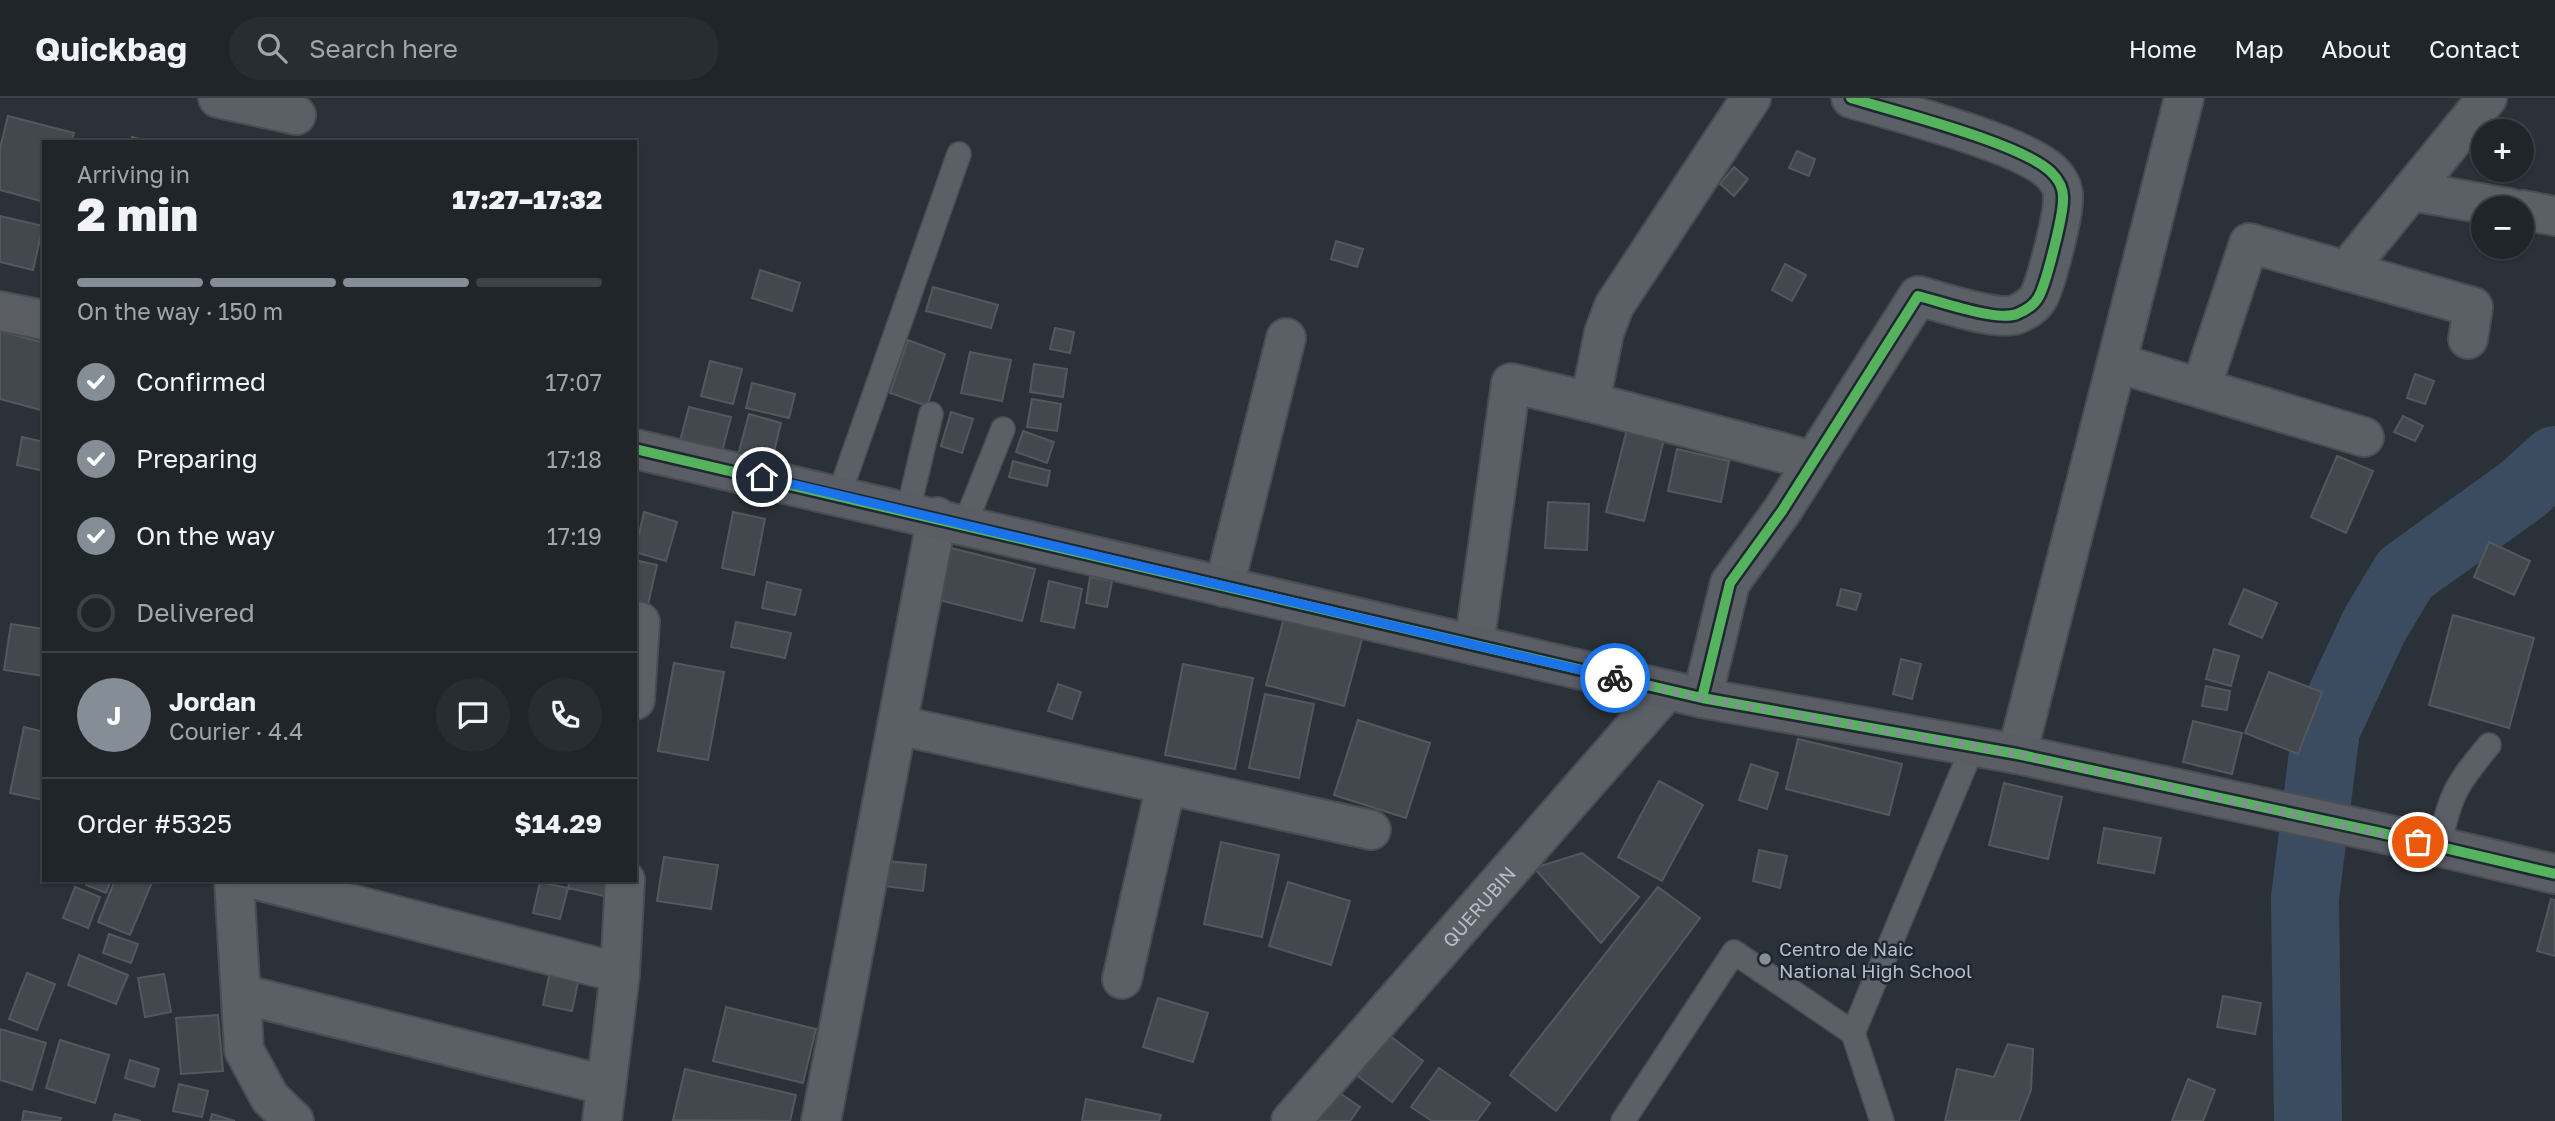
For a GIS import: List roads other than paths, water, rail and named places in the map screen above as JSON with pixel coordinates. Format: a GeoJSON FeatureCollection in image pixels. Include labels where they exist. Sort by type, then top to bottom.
{"type":"FeatureCollection","features":[{"type":"Feature","properties":{"kind":"street"},"geometry":{"type":"LineString","coordinates":[[218,98],[296,115]]}},
{"type":"Feature","properties":{"kind":"street"},"geometry":{"type":"LineString","coordinates":[[1590,402],[1604,332],[1614,306],[1751,98]]}},
{"type":"Feature","properties":{"kind":"street"},"geometry":{"type":"LineString","coordinates":[[1684,694],[1730,583],[1814,461],[1917,296],[1991,314],[2015,316],[2037,300],[2063,200],[2060,182],[2034,159],[2000,145],[1851,98]]}},
{"type":"Feature","properties":{"kind":"street"},"geometry":{"type":"LineString","coordinates":[[2017,754],[2184,98]]}},
{"type":"Feature","properties":{"kind":"street"},"geometry":{"type":"LineString","coordinates":[[2346,271],[2487,98]]}},
{"type":"Feature","properties":{"kind":"street"},"geometry":{"type":"LineString","coordinates":[[2411,191],[2471,201]]}},
{"type":"Feature","properties":{"kind":"street"},"geometry":{"type":"LineString","coordinates":[[2534,213],[2555,216]]}},
{"type":"Feature","properties":{"kind":"street"},"geometry":{"type":"LineString","coordinates":[[2202,388],[2249,243],[2473,307],[2468,339]]}},
{"type":"Feature","properties":{"kind":"street"},"geometry":{"type":"LineString","coordinates":[[0,311],[42,320]]}},
{"type":"Feature","properties":{"kind":"street"},"geometry":{"type":"LineString","coordinates":[[1224,587],[1286,338]]}},
{"type":"Feature","properties":{"kind":"street"},"geometry":{"type":"LineString","coordinates":[[2117,363],[2364,437]]}},
{"type":"Feature","properties":{"kind":"street"},"geometry":{"type":"LineString","coordinates":[[1474,645],[1511,383],[1814,461]]}},
{"type":"Feature","properties":{"kind":"street"},"geometry":{"type":"LineString","coordinates":[[637,449],[937,517],[1684,694],[2017,754],[2377,832],[2555,874]]}},
{"type":"Feature","properties":{"kind":"street"},"geometry":{"type":"LineString","coordinates":[[821,1121],[937,517]]}},
{"type":"Feature","properties":{"kind":"street"},"geometry":{"type":"LineString","coordinates":[[637,621],[640,622],[637,669]]}},
{"type":"Feature","properties":{"kind":"street","name":"QUERUBIN"},"geometry":{"type":"LineString","coordinates":[[1291,1121],[1684,694]]}},
{"type":"Feature","properties":{"kind":"street"},"geometry":{"type":"LineString","coordinates":[[897,725],[1371,830]]}},
{"type":"Feature","properties":{"kind":"street"},"geometry":{"type":"LineString","coordinates":[[1122,979],[1166,785]]}},
{"type":"Feature","properties":{"kind":"street"},"geometry":{"type":"LineString","coordinates":[[234,882],[244,1050],[270,1098],[295,1121]]}},
{"type":"Feature","properties":{"kind":"street"},"geometry":{"type":"LineString","coordinates":[[265,882],[620,973]]}},
{"type":"Feature","properties":{"kind":"street"},"geometry":{"type":"LineString","coordinates":[[240,994],[603,1103],[620,973],[625,882]]}},
{"type":"Feature","properties":{"kind":"lane"},"geometry":{"type":"LineString","coordinates":[[839,495],[959,154]]}},
{"type":"Feature","properties":{"kind":"lane"},"geometry":{"type":"LineString","coordinates":[[931,415],[937,517]]}},
{"type":"Feature","properties":{"kind":"lane"},"geometry":{"type":"LineString","coordinates":[[937,517],[1003,429]]}},
{"type":"Feature","properties":{"kind":"lane"},"geometry":{"type":"LineString","coordinates":[[2439,847],[2449,800],[2460,781],[2489,745]]}},
{"type":"Feature","properties":{"kind":"lane"},"geometry":{"type":"LineString","coordinates":[[1853,1033],[1973,746]]}},
{"type":"Feature","properties":{"kind":"lane"},"geometry":{"type":"LineString","coordinates":[[1623,1121],[1734,952],[1853,1033],[1882,1121]]}},
{"type":"Feature","properties":{"kind":"waterway"},"geometry":{"type":"LineString","coordinates":[[2308,1121],[2305,898],[2326,729],[2374,626],[2405,574],[2523,489],[2555,460]]}},
{"type":"Feature","properties":{"kind":"place","name":"Centro de Naic National High School"},"geometry":{"type":"Point","coordinates":[1765,959]}}]}
